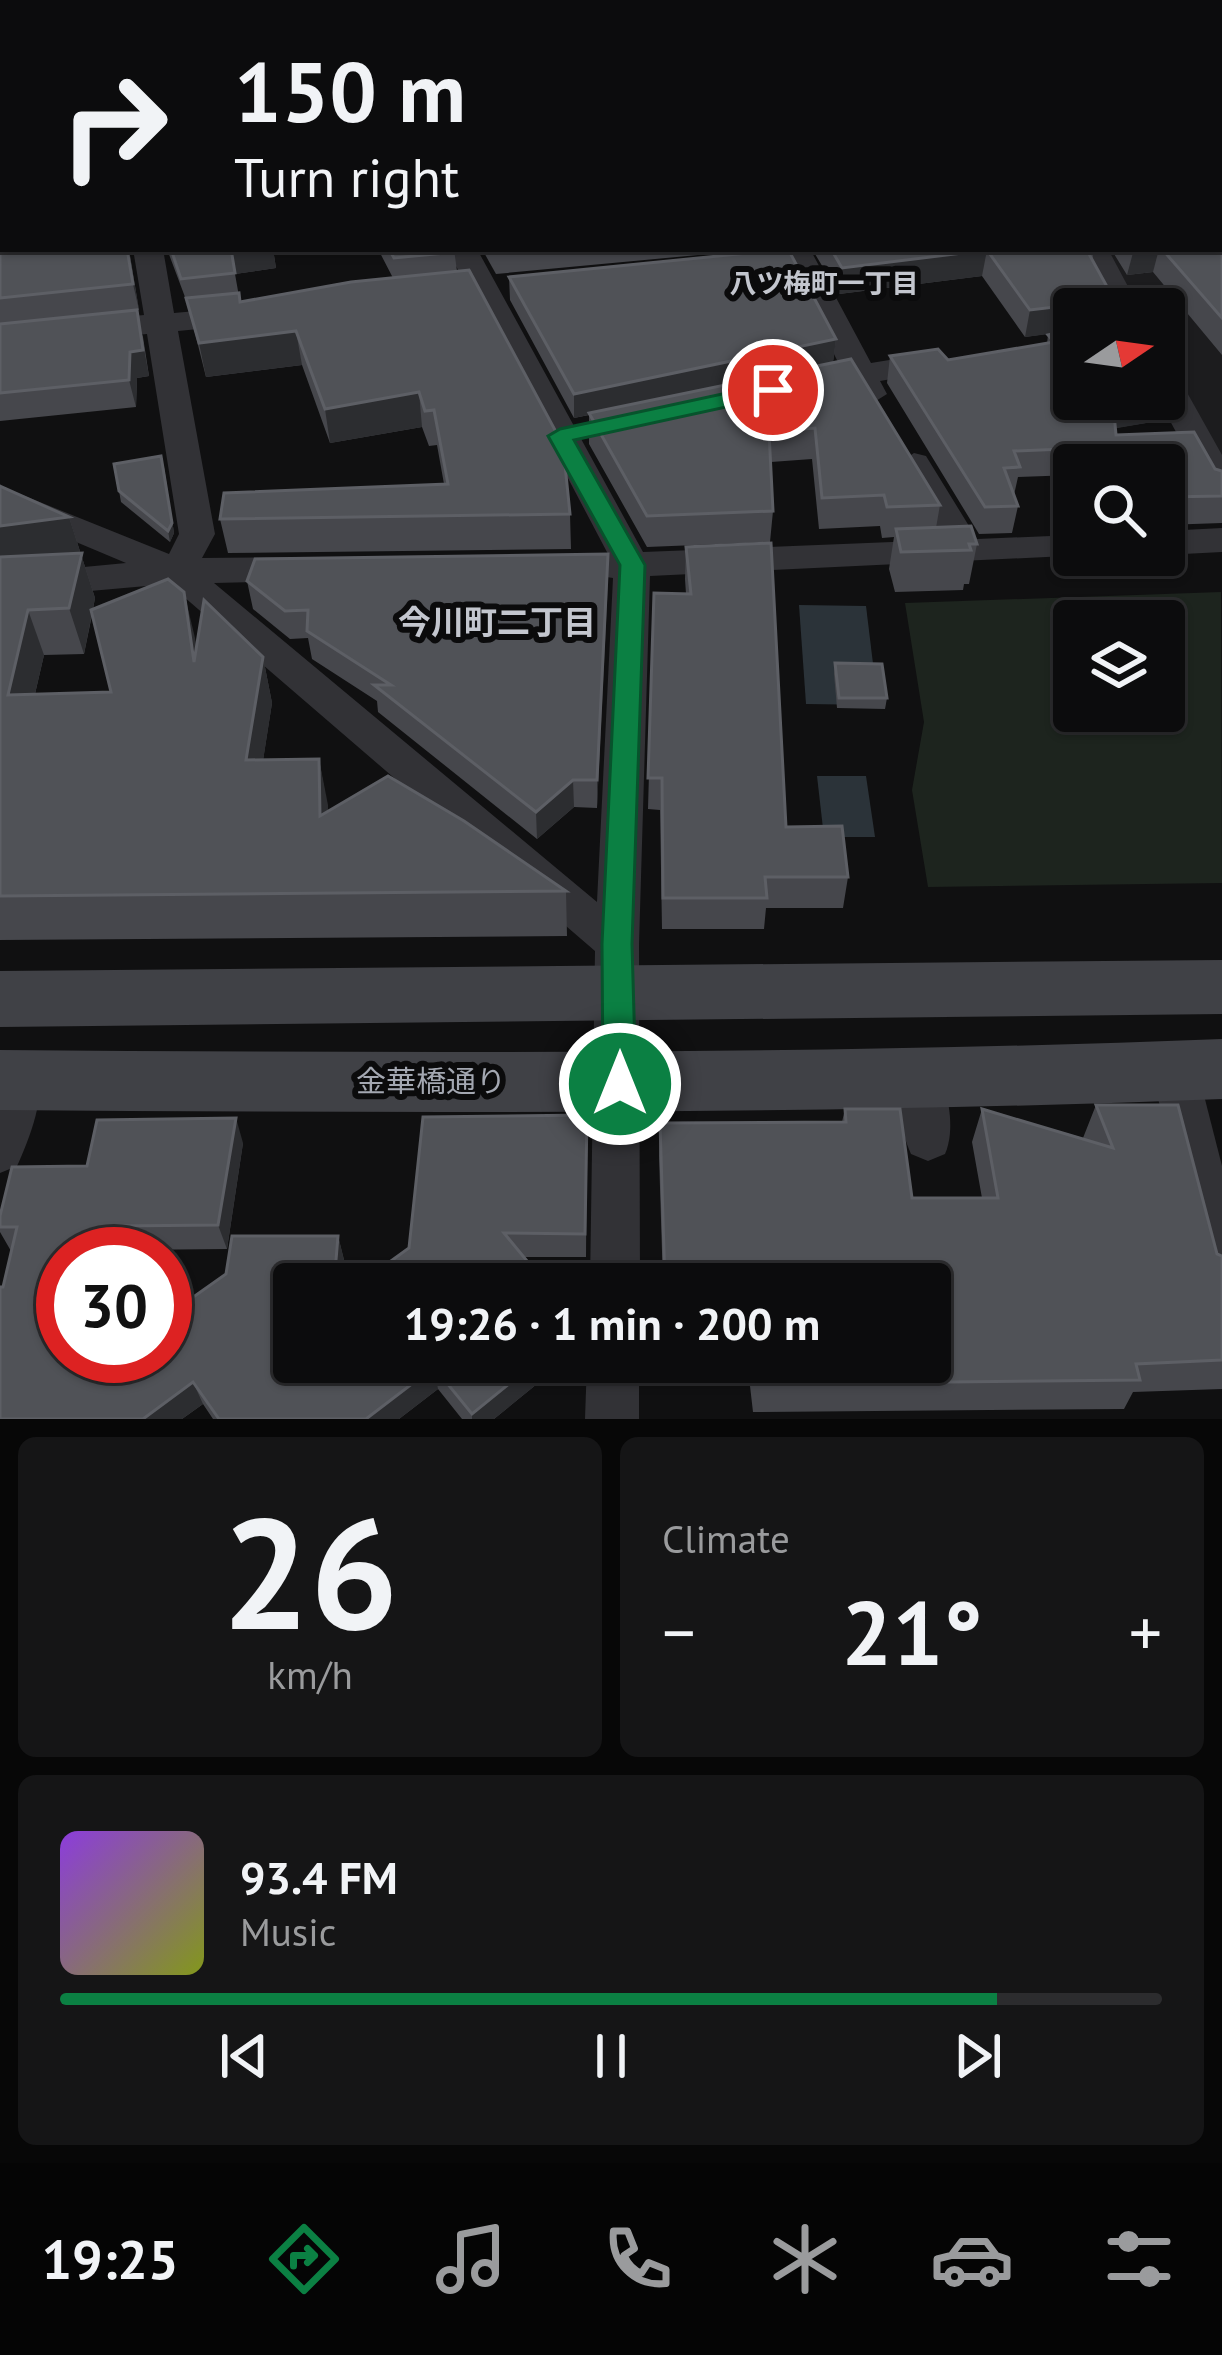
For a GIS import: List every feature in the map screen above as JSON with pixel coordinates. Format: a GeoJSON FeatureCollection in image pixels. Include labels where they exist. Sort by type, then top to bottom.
{"type":"FeatureCollection","features":[{"type":"Feature","properties":{"kind":"main road"},"geometry":{"type":"LineString","coordinates":[[0,999],[618,967],[1222,987]]}},
{"type":"Feature","properties":{"kind":"main road","name":"金華橋通り"},"geometry":{"type":"LineString","coordinates":[[9,1080],[620,1084],[924,1110],[1198,1069]]}},
{"type":"Feature","properties":{"kind":"street"},"geometry":{"type":"LineString","coordinates":[[148,252],[197,534],[177,571]]}},
{"type":"Feature","properties":{"kind":"street"},"geometry":{"type":"LineString","coordinates":[[463,252],[470,294],[560,436],[632,565],[618,967],[616,1263]]}},
{"type":"Feature","properties":{"kind":"street"},"geometry":{"type":"LineString","coordinates":[[1095,252],[1114,288]]}},
{"type":"Feature","properties":{"kind":"street"},"geometry":{"type":"LineString","coordinates":[[709,268],[798,253],[859,372],[968,552]]}},
{"type":"Feature","properties":{"kind":"street"},"geometry":{"type":"LineString","coordinates":[[470,294],[527,288]]}},
{"type":"Feature","properties":{"kind":"street"},"geometry":{"type":"LineString","coordinates":[[0,338],[275,313]]}},
{"type":"Feature","properties":{"kind":"street"},"geometry":{"type":"LineString","coordinates":[[766,392],[859,372],[966,358]]}},
{"type":"Feature","properties":{"kind":"street"},"geometry":{"type":"LineString","coordinates":[[1185,418],[1222,486]]}},
{"type":"Feature","properties":{"kind":"street"},"geometry":{"type":"LineString","coordinates":[[560,436],[605,426]]}},
{"type":"Feature","properties":{"kind":"street"},"geometry":{"type":"LineString","coordinates":[[0,497],[177,571],[618,967]]}},
{"type":"Feature","properties":{"kind":"street"},"geometry":{"type":"LineString","coordinates":[[1185,542],[1222,540]]}},
{"type":"Feature","properties":{"kind":"street"},"geometry":{"type":"LineString","coordinates":[[560,566],[1053,548]]}},
{"type":"Feature","properties":{"kind":"street"},"geometry":{"type":"LineString","coordinates":[[0,587],[177,571],[345,568]]}},
{"type":"Feature","properties":{"kind":"street"},"geometry":{"type":"LineString","coordinates":[[1198,1069],[1222,1266]]}},
{"type":"Feature","properties":{"kind":"street"},"geometry":{"type":"LineString","coordinates":[[0,1151],[9,1080]]}},
{"type":"Feature","properties":{"kind":"street"},"geometry":{"type":"LineString","coordinates":[[612,1419],[613,1383]]}},
{"type":"Feature","properties":{"kind":"shaded area"},"geometry":{"type":"Polygon","coordinates":[[[1102,252],[1222,252],[1222,458],[1185,395],[1185,288],[1123,288],[1102,252]]]}},
{"type":"Feature","properties":{"kind":"shaded area"},"geometry":{"type":"Polygon","coordinates":[[[1221,592],[1222,883],[928,887],[912,790],[924,722],[905,603],[1221,592]]]}},
{"type":"Feature","properties":{"kind":"shaded area"},"geometry":{"type":"Polygon","coordinates":[[[799,605],[866,606],[878,705],[806,704],[799,605]]]}},
{"type":"Feature","properties":{"kind":"shaded area"},"geometry":{"type":"Polygon","coordinates":[[[817,776],[866,776],[875,837],[824,837],[817,776]]]}},
{"type":"Feature","properties":{"kind":"building"},"geometry":{"type":"Polygon","coordinates":[[[0,252],[128,252],[133,284],[0,298],[0,252]]]}},
{"type":"Feature","properties":{"kind":"building"},"geometry":{"type":"Polygon","coordinates":[[[172,252],[232,252],[235,273],[181,279],[172,252]]]}},
{"type":"Feature","properties":{"kind":"building"},"geometry":{"type":"Polygon","coordinates":[[[391,252],[456,252],[394,258],[391,252]]]}},
{"type":"Feature","properties":{"kind":"building"},"geometry":{"type":"Polygon","coordinates":[[[790,252],[836,339],[574,394],[509,277],[790,252]]]}},
{"type":"Feature","properties":{"kind":"building"},"geometry":{"type":"Polygon","coordinates":[[[833,252],[971,252],[842,268],[833,252]]]}},
{"type":"Feature","properties":{"kind":"building"},"geometry":{"type":"Polygon","coordinates":[[[988,252],[1094,252],[1089,254],[1108,288],[1053,288],[1053,307],[1030,310],[988,252]]]}},
{"type":"Feature","properties":{"kind":"building"},"geometry":{"type":"Polygon","coordinates":[[[1165,252],[1222,252],[1222,318],[1165,252]]]}},
{"type":"Feature","properties":{"kind":"building"},"geometry":{"type":"Polygon","coordinates":[[[469,270],[563,445],[570,514],[220,519],[224,493],[448,484],[434,410],[425,411],[419,392],[325,409],[296,331],[199,343],[186,298],[239,293],[240,302],[351,282],[469,270]]]}},
{"type":"Feature","properties":{"kind":"building"},"geometry":{"type":"Polygon","coordinates":[[[137,310],[143,350],[130,352],[129,380],[0,393],[0,324],[137,310]]]}},
{"type":"Feature","properties":{"kind":"building"},"geometry":{"type":"Polygon","coordinates":[[[1053,342],[1053,420],[1115,420],[1116,435],[1194,432],[1215,469],[1222,471],[1222,496],[1185,497],[1185,444],[1053,444],[1053,449],[1014,451],[1020,467],[1004,468],[1018,506],[985,507],[890,356],[938,349],[948,360],[1053,342]]]}},
{"type":"Feature","properties":{"kind":"building"},"geometry":{"type":"Polygon","coordinates":[[[851,359],[940,505],[887,507],[884,495],[822,498],[815,428],[769,432],[773,511],[647,516],[589,413],[851,359]]]}},
{"type":"Feature","properties":{"kind":"building"},"geometry":{"type":"Polygon","coordinates":[[[161,456],[172,523],[168,531],[119,491],[114,464],[161,456]]]}},
{"type":"Feature","properties":{"kind":"building"},"geometry":{"type":"Polygon","coordinates":[[[0,486],[69,517],[0,526],[0,486]]]}},
{"type":"Feature","properties":{"kind":"building"},"geometry":{"type":"Polygon","coordinates":[[[971,526],[977,544],[969,544],[971,550],[901,552],[896,529],[971,526]]]}},
{"type":"Feature","properties":{"kind":"building"},"geometry":{"type":"Polygon","coordinates":[[[771,543],[786,827],[842,826],[848,877],[765,877],[767,898],[663,898],[662,778],[648,778],[654,593],[691,594],[686,547],[771,543]]]}},
{"type":"Feature","properties":{"kind":"building"},"geometry":{"type":"Polygon","coordinates":[[[82,553],[69,608],[28,610],[8,695],[111,692],[91,610],[168,579],[184,592],[194,662],[204,600],[263,657],[246,760],[319,759],[320,816],[388,776],[566,891],[0,896],[0,557],[82,553]]]}},
{"type":"Feature","properties":{"kind":"building"},"geometry":{"type":"Polygon","coordinates":[[[608,554],[597,780],[573,780],[536,812],[374,685],[391,685],[307,631],[308,610],[285,611],[247,581],[255,559],[608,554]]]}},
{"type":"Feature","properties":{"kind":"building"},"geometry":{"type":"Polygon","coordinates":[[[835,663],[882,664],[887,698],[839,698],[835,663]]]}},
{"type":"Feature","properties":{"kind":"building"},"geometry":{"type":"Polygon","coordinates":[[[1096,1105],[1178,1105],[1217,1254],[1222,1256],[1222,1360],[1136,1364],[1140,1380],[951,1382],[951,1263],[664,1263],[660,1123],[846,1122],[845,1109],[900,1109],[912,1198],[998,1198],[982,1109],[1113,1148],[1096,1105]]]}},
{"type":"Feature","properties":{"kind":"building"},"geometry":{"type":"Polygon","coordinates":[[[587,1115],[585,1234],[504,1233],[529,1263],[388,1263],[409,1248],[423,1117],[587,1115]]]}},
{"type":"Feature","properties":{"kind":"building"},"geometry":{"type":"Polygon","coordinates":[[[236,1118],[218,1225],[36,1227],[36,1383],[192,1383],[143,1419],[0,1419],[0,1287],[17,1227],[0,1227],[0,1216],[12,1167],[87,1166],[97,1120],[236,1118]]]}},
{"type":"Feature","properties":{"kind":"building"},"geometry":{"type":"Polygon","coordinates":[[[232,1236],[338,1236],[336,1263],[273,1263],[273,1383],[413,1383],[366,1419],[219,1419],[193,1382],[192,1298],[226,1274],[232,1236]]]}},
{"type":"Feature","properties":{"kind":"building"},"geometry":{"type":"Polygon","coordinates":[[[447,1383],[510,1383],[472,1414],[447,1383]]]}},
{"type":"Feature","properties":{"kind":"district","name":"八ツ梅町一丁目"},"geometry":{"type":"Point","coordinates":[824,284]}},
{"type":"Feature","properties":{"kind":"district","name":"今川町二丁目"},"geometry":{"type":"Point","coordinates":[497,622]}},
{"type":"Feature","properties":{"kind":"route"},"geometry":{"type":"LineString","coordinates":[[620,1084],[617,944],[632,565],[560,436],[773,390]]}}]}
